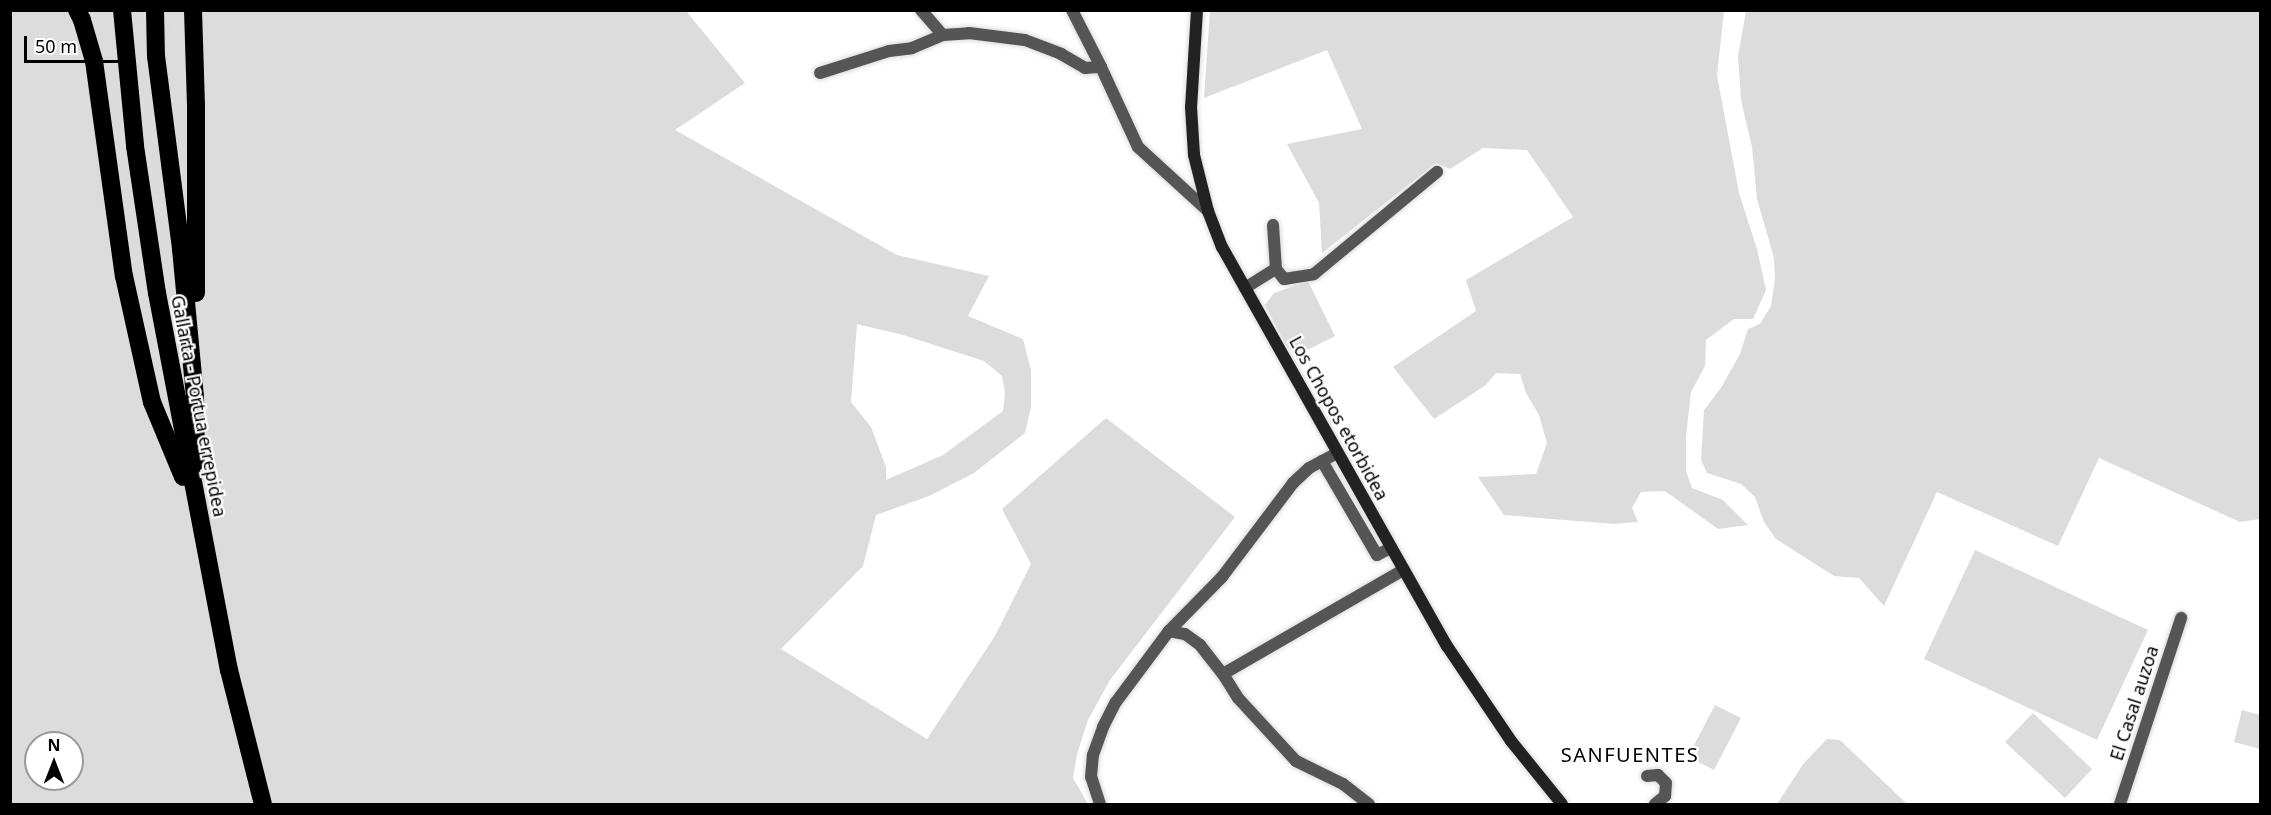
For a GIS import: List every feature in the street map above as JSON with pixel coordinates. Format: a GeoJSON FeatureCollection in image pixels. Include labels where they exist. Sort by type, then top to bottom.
{"type":"FeatureCollection","features":[{"type":"Feature","properties":{"kind":"highway"},"geometry":{"type":"LineString","coordinates":[[77,10],[94,61],[124,276],[152,402],[197,512]]}},
{"type":"Feature","properties":{"kind":"highway","name":"Gallarta - Portua errepidea"},"geometry":{"type":"LineString","coordinates":[[122,10],[135,146],[147,232],[197,512],[229,670],[250,762],[263,804]]}},
{"type":"Feature","properties":{"kind":"highway"},"geometry":{"type":"LineString","coordinates":[[155,10],[156,56],[181,249],[195,396]]}},
{"type":"Feature","properties":{"kind":"highway"},"geometry":{"type":"LineString","coordinates":[[193,10],[196,106],[197,512]]}},
{"type":"Feature","properties":{"kind":"highway"},"geometry":{"type":"LineString","coordinates":[[250,762],[256,804]]}},
{"type":"Feature","properties":{"kind":"street"},"geometry":{"type":"LineString","coordinates":[[921,10],[943,35]]}},
{"type":"Feature","properties":{"kind":"street"},"geometry":{"type":"LineString","coordinates":[[1072,10],[1138,147],[1208,211]]}},
{"type":"Feature","properties":{"kind":"street","name":"Los Chopos etorbidea"},"geometry":{"type":"LineString","coordinates":[[1197,10],[1192,126],[1196,166],[1208,211],[1222,247],[1403,570],[1478,696],[1562,804]]}},
{"type":"Feature","properties":{"kind":"street"},"geometry":{"type":"LineString","coordinates":[[820,73],[890,51],[912,48],[943,35],[969,33],[1025,39],[1061,54],[1084,68],[1101,67]]}},
{"type":"Feature","properties":{"kind":"street"},"geometry":{"type":"LineString","coordinates":[[1273,225],[1276,269],[1284,279],[1314,274],[1437,171]]}},
{"type":"Feature","properties":{"kind":"street"},"geometry":{"type":"LineString","coordinates":[[1245,288],[1276,269]]}},
{"type":"Feature","properties":{"kind":"street"},"geometry":{"type":"LineString","coordinates":[[1100,804],[1091,777],[1093,755],[1116,702],[1169,630],[1222,577],[1293,483],[1322,461],[1337,453]]}},
{"type":"Feature","properties":{"kind":"street"},"geometry":{"type":"LineString","coordinates":[[1322,461],[1377,555],[1391,548]]}},
{"type":"Feature","properties":{"kind":"street"},"geometry":{"type":"LineString","coordinates":[[1223,674],[1403,570]]}},
{"type":"Feature","properties":{"kind":"street","name":"El Casal auzoa"},"geometry":{"type":"LineString","coordinates":[[2125,803],[2181,618]]}},
{"type":"Feature","properties":{"kind":"street"},"geometry":{"type":"LineString","coordinates":[[1169,630],[1185,634],[1200,645],[1238,698],[1296,761],[1343,784],[1369,804]]}},
{"type":"Feature","properties":{"kind":"street"},"geometry":{"type":"LineString","coordinates":[[1647,776],[1658,775],[1666,783],[1665,796],[1655,804]]}},
{"type":"Feature","properties":{"kind":"shaded area"},"geometry":{"type":"Polygon","coordinates":[[[10,11],[686,11],[745,83],[675,130],[897,255],[989,276],[968,316],[1023,339],[1031,371],[1031,407],[1025,433],[974,473],[929,496],[876,515],[863,566],[781,649],[927,739],[995,636],[1031,564],[1002,509],[1106,418],[1235,517],[1110,680],[1088,720],[1077,754],[1073,778],[1088,804],[11,804],[10,11]],[[857,324],[851,402],[871,427],[886,467],[886,480],[943,455],[1003,411],[1005,393],[1002,376],[984,361],[903,335],[857,324]]]}},
{"type":"Feature","properties":{"kind":"shaded area"},"geometry":{"type":"Polygon","coordinates":[[[1210,11],[1724,11],[1717,75],[1739,193],[1757,249],[1766,290],[1753,319],[1734,319],[1706,340],[1705,366],[1691,392],[1686,437],[1686,471],[1692,488],[1723,500],[1748,525],[1718,529],[1665,491],[1641,492],[1632,508],[1638,522],[1614,524],[1504,515],[1478,477],[1536,474],[1547,443],[1539,415],[1526,393],[1520,374],[1496,373],[1486,385],[1434,419],[1393,367],[1476,311],[1466,280],[1573,217],[1527,150],[1483,148],[1450,169],[1436,163],[1322,253],[1319,203],[1287,144],[1362,129],[1327,50],[1204,98],[1210,11]]]}},
{"type":"Feature","properties":{"kind":"shaded area"},"geometry":{"type":"Polygon","coordinates":[[[1746,11],[2260,11],[2260,519],[2240,522],[2099,458],[2058,546],[1937,492],[1884,606],[1859,578],[1834,576],[1776,539],[1764,522],[1755,497],[1741,484],[1707,473],[1701,460],[1704,410],[1721,388],[1740,354],[1748,329],[1760,324],[1771,306],[1775,279],[1774,258],[1757,199],[1752,147],[1741,100],[1738,56],[1746,11]]]}},
{"type":"Feature","properties":{"kind":"shaded area"},"geometry":{"type":"Polygon","coordinates":[[[1308,281],[1335,336],[1297,355],[1287,347],[1265,305],[1274,293],[1308,281]]]}},
{"type":"Feature","properties":{"kind":"shaded area"},"geometry":{"type":"Polygon","coordinates":[[[1975,550],[2148,630],[2097,740],[1924,659],[1975,550]]]}},
{"type":"Feature","properties":{"kind":"shaded area"},"geometry":{"type":"Polygon","coordinates":[[[1715,705],[1741,718],[1714,770],[1688,757],[1715,705]]]}},
{"type":"Feature","properties":{"kind":"shaded area"},"geometry":{"type":"Polygon","coordinates":[[[2242,710],[2260,715],[2260,749],[2234,742],[2242,710]]]}},
{"type":"Feature","properties":{"kind":"shaded area"},"geometry":{"type":"Polygon","coordinates":[[[2033,713],[2092,769],[2065,798],[2005,742],[2033,713]]]}},
{"type":"Feature","properties":{"kind":"shaded area"},"geometry":{"type":"Polygon","coordinates":[[[1827,739],[1840,740],[1907,804],[1777,804],[1804,763],[1827,739]]]}},
{"type":"Feature","properties":{"kind":"district","name":"SANFUENTES"},"geometry":{"type":"Point","coordinates":[1630,754]}}]}
